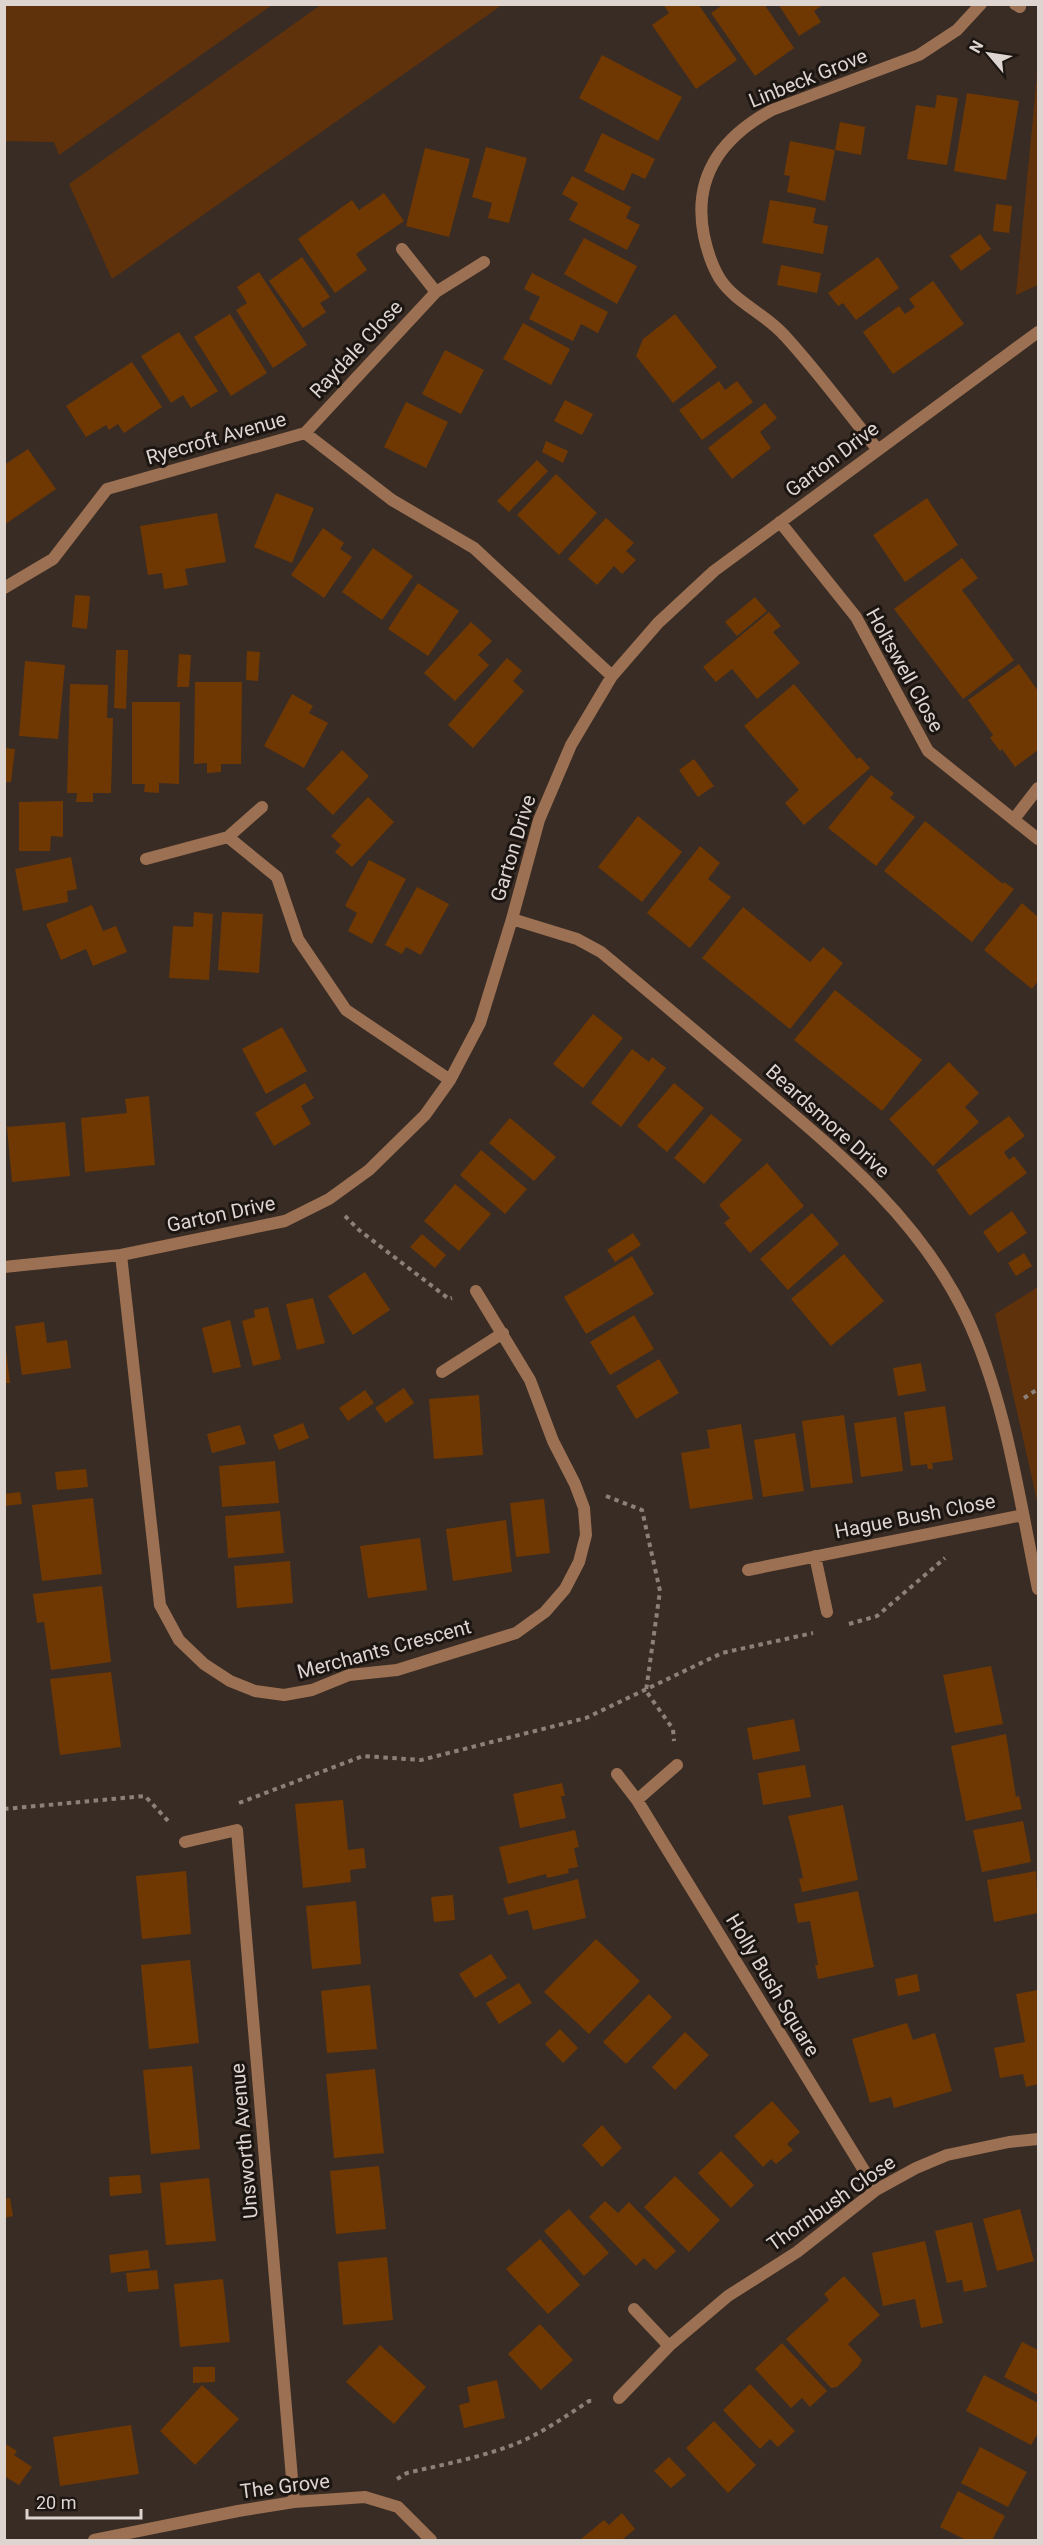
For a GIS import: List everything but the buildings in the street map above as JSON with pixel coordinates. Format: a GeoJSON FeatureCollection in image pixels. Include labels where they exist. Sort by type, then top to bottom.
{"type":"FeatureCollection","features":[{"type":"Feature","properties":{"kind":"street","name":"Linbeck Grove"},"geometry":{"type":"LineString","coordinates":[[878,450],[784,334],[740,300],[720,279],[708,253],[702,225],[702,196],[708,172],[720,152],[751,122],[772,111],[919,55],[957,30],[981,4]]}},
{"type":"Feature","properties":{"kind":"street"},"geometry":{"type":"LineString","coordinates":[[402,249],[436,292]]}},
{"type":"Feature","properties":{"kind":"street","name":"Raydale Close"},"geometry":{"type":"LineString","coordinates":[[305,433],[436,292],[484,262]]}},
{"type":"Feature","properties":{"kind":"street","name":"Garton Drive"},"geometry":{"type":"LineString","coordinates":[[4,1267],[121,1255],[285,1221],[329,1199],[369,1170],[425,1115],[450,1080],[480,1023],[539,820],[571,745],[612,676],[658,623],[690,592],[780,522],[1038,332]]}},
{"type":"Feature","properties":{"kind":"street","name":"Ryecroft Avenue"},"geometry":{"type":"LineString","coordinates":[[4,588],[53,559],[107,489],[305,433],[392,500],[474,548],[612,676]]}},
{"type":"Feature","properties":{"kind":"street","name":"Holtswell Close"},"geometry":{"type":"LineString","coordinates":[[780,522],[856,617],[928,751],[1038,839]]}},
{"type":"Feature","properties":{"kind":"street"},"geometry":{"type":"LineString","coordinates":[[1014,819],[1038,788]]}},
{"type":"Feature","properties":{"kind":"street"},"geometry":{"type":"LineString","coordinates":[[147,859],[228,837],[262,807]]}},
{"type":"Feature","properties":{"kind":"street"},"geometry":{"type":"LineString","coordinates":[[228,837],[277,878],[298,939],[346,1010],[450,1080]]}},
{"type":"Feature","properties":{"kind":"street","name":"Beardsmore Drive"},"geometry":{"type":"LineString","coordinates":[[512,919],[577,939],[601,952],[845,1158],[900,1217],[936,1264],[965,1314],[1001,1412],[1038,1590]]}},
{"type":"Feature","properties":{"kind":"street","name":"Merchants Crescent"},"geometry":{"type":"LineString","coordinates":[[121,1255],[160,1605],[179,1640],[204,1664],[230,1681],[255,1691],[284,1695],[312,1690],[349,1675],[397,1670],[516,1633],[545,1612],[565,1589],[579,1562],[586,1535],[584,1508],[575,1484],[553,1441],[530,1380],[476,1291]]}},
{"type":"Feature","properties":{"kind":"street"},"geometry":{"type":"LineString","coordinates":[[442,1372],[502,1333]]}},
{"type":"Feature","properties":{"kind":"street","name":"Hague Bush Close"},"geometry":{"type":"LineString","coordinates":[[748,1570],[1023,1515]]}},
{"type":"Feature","properties":{"kind":"street","name":"Hague Bush Close"},"geometry":{"type":"LineString","coordinates":[[815,1556],[827,1612]]}},
{"type":"Feature","properties":{"kind":"street"},"geometry":{"type":"LineString","coordinates":[[637,1800],[677,1765]]}},
{"type":"Feature","properties":{"kind":"street","name":"Holly Bush Square"},"geometry":{"type":"LineString","coordinates":[[617,1774],[637,1800],[876,2190]]}},
{"type":"Feature","properties":{"kind":"street","name":"Unsworth Avenue"},"geometry":{"type":"LineString","coordinates":[[185,1842],[237,1830],[294,2502]]}},
{"type":"Feature","properties":{"kind":"street","name":"Thornbush Close"},"geometry":{"type":"LineString","coordinates":[[619,2398],[669,2346],[728,2296],[797,2252],[876,2190],[916,2168],[947,2155],[1009,2142],[1038,2139]]}},
{"type":"Feature","properties":{"kind":"street"},"geometry":{"type":"LineString","coordinates":[[634,2308],[669,2346]]}},
{"type":"Feature","properties":{"kind":"street","name":"The Grove"},"geometry":{"type":"LineString","coordinates":[[94,2541],[238,2511],[294,2502],[366,2497],[398,2507],[431,2541]]}},
{"type":"Feature","properties":{"kind":"path"},"geometry":{"type":"LineString","coordinates":[[329,1199],[359,1230],[449,1299],[476,1291]]}},
{"type":"Feature","properties":{"kind":"path"},"geometry":{"type":"LineString","coordinates":[[575,1484],[642,1510],[660,1591],[646,1691],[673,1729],[677,1765]]}},
{"type":"Feature","properties":{"kind":"path"},"geometry":{"type":"LineString","coordinates":[[843,1625],[877,1616],[949,1555]]}},
{"type":"Feature","properties":{"kind":"path"},"geometry":{"type":"LineString","coordinates":[[232,1805],[363,1756],[421,1760],[586,1718],[722,1653],[816,1632]]}},
{"type":"Feature","properties":{"kind":"path"},"geometry":{"type":"LineString","coordinates":[[4,1809],[145,1796],[169,1822],[177,1825]]}},
{"type":"Feature","properties":{"kind":"path"},"geometry":{"type":"LineString","coordinates":[[366,2497],[407,2473],[488,2454],[520,2442],[549,2428],[589,2401],[619,2398]]}},
{"type":"Feature","properties":{"kind":"shaded area"},"geometry":{"type":"Polygon","coordinates":[[[5,4],[272,5],[59,155],[54,142],[5,141],[5,4]]]}},
{"type":"Feature","properties":{"kind":"shaded area"},"geometry":{"type":"Polygon","coordinates":[[[322,4],[502,5],[112,279],[69,184],[322,4]]]}},
{"type":"Feature","properties":{"kind":"shaded area"},"geometry":{"type":"Polygon","coordinates":[[[1038,65],[1038,285],[1016,295],[1038,65]]]}},
{"type":"Feature","properties":{"kind":"shaded area"},"geometry":{"type":"Polygon","coordinates":[[[1038,1287],[1038,1505],[995,1314],[1038,1287]]]}}]}
